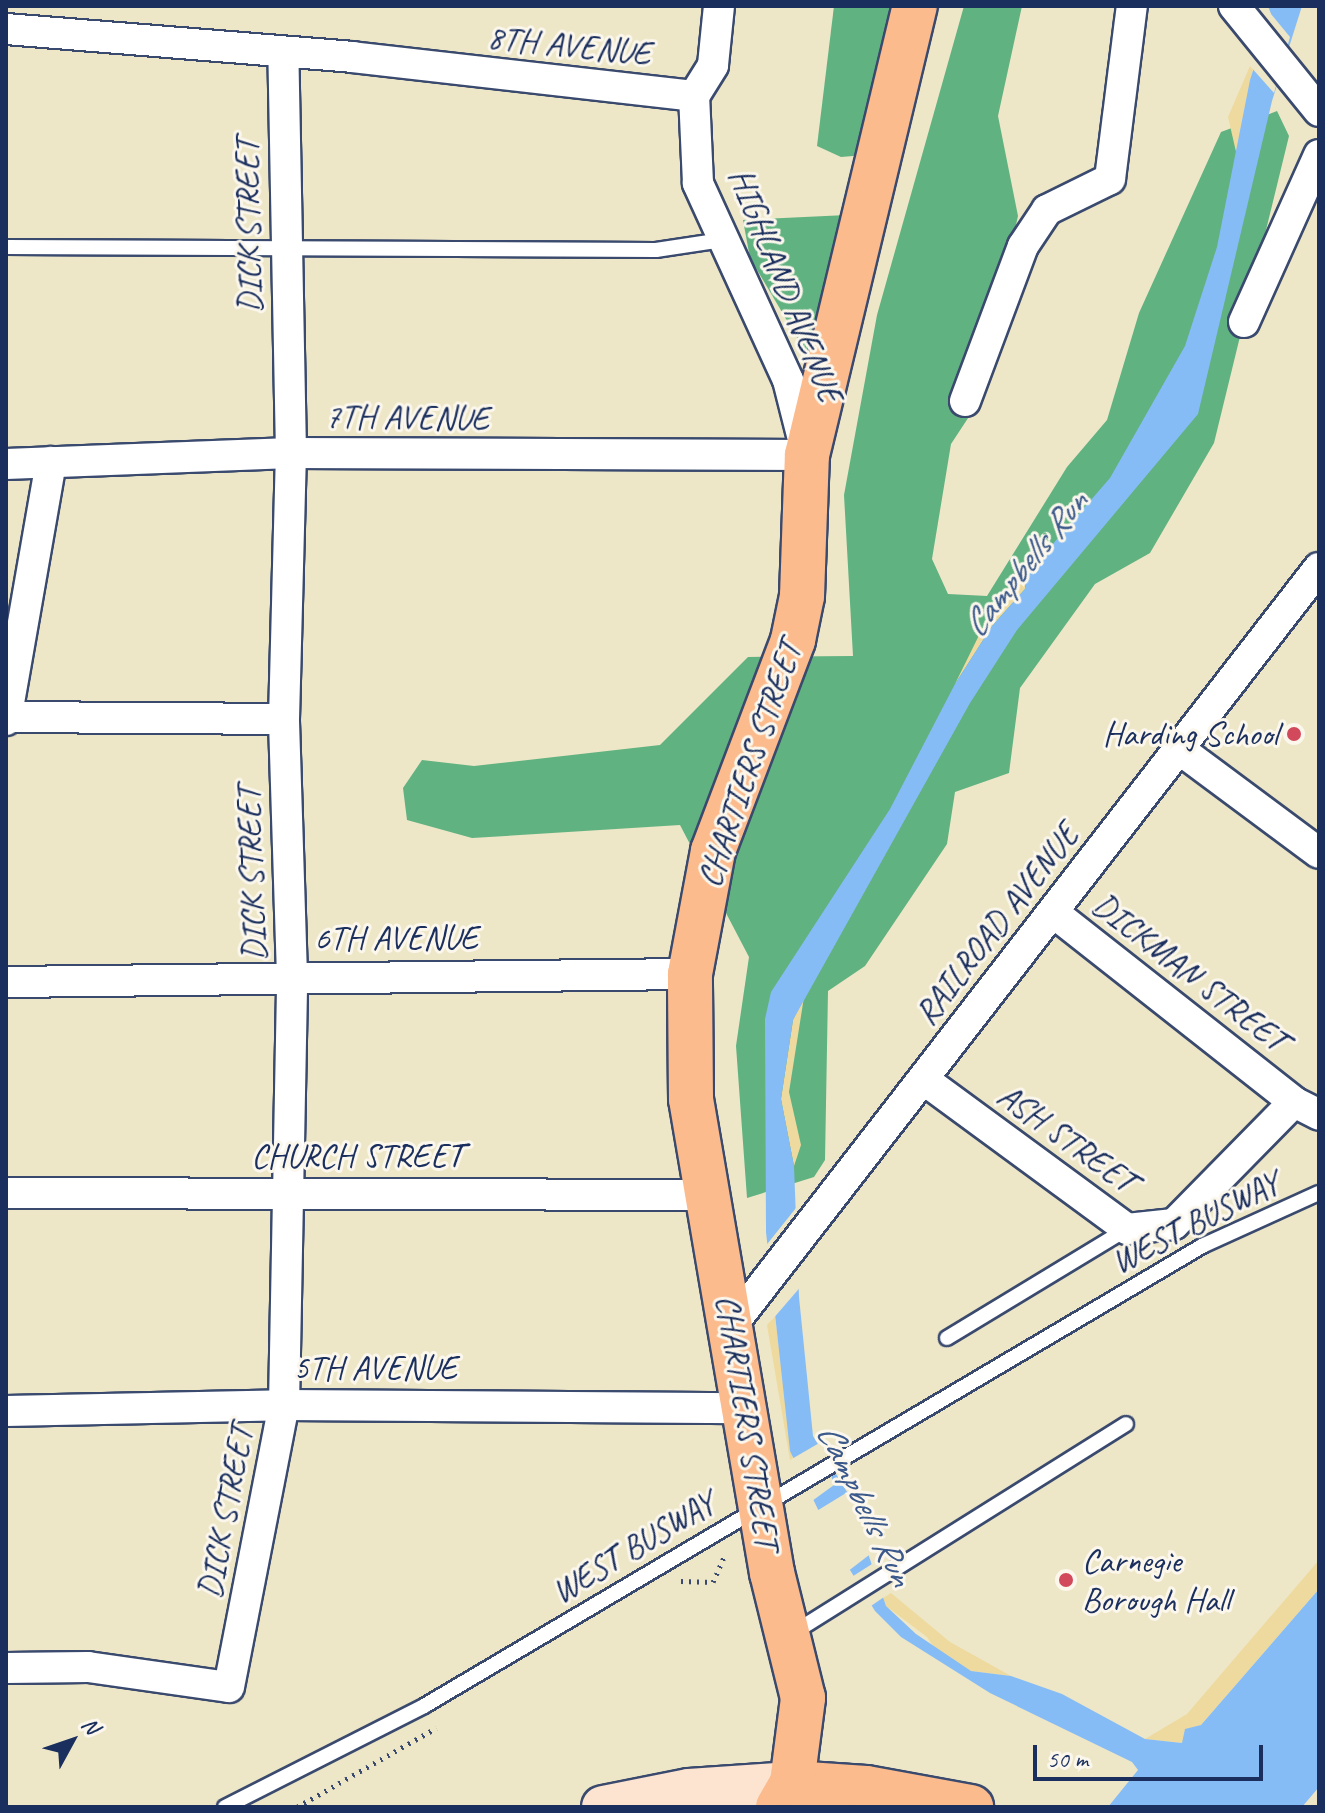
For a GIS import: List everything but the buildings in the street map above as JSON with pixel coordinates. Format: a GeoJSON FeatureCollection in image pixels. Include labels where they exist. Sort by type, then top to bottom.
{"type":"FeatureCollection","features":[{"type":"Feature","properties":{"kind":"main road","name":"CHARTIERS STREET"},"geometry":{"type":"LineString","coordinates":[[785,1795],[803,1698],[760,1506],[732,1325],[691,1099],[690,974],[713,851],[793,640],[802,596],[807,455],[915,6]]}},
{"type":"Feature","properties":{"kind":"main road"},"geometry":{"type":"LineString","coordinates":[[603,1807],[689,1790],[785,1795],[866,1788],[971,1807]]}},
{"type":"Feature","properties":{"kind":"street"},"geometry":{"type":"LineString","coordinates":[[694,96],[713,65],[719,6]]}},
{"type":"Feature","properties":{"kind":"street"},"geometry":{"type":"LineString","coordinates":[[965,401],[1031,234],[1047,210],[1110,179],[1132,6]]}},
{"type":"Feature","properties":{"kind":"street"},"geometry":{"type":"LineString","coordinates":[[1243,17],[1319,111]]}},
{"type":"Feature","properties":{"kind":"street","name":"8TH AVENUE"},"geometry":{"type":"LineString","coordinates":[[6,29],[283,54],[352,57],[694,96]]}},
{"type":"Feature","properties":{"kind":"street","name":"DICK STREET"},"geometry":{"type":"LineString","coordinates":[[6,1668],[88,1667],[229,1687],[284,1405],[292,976],[284,719],[291,453],[283,54]]}},
{"type":"Feature","properties":{"kind":"street","name":"HIGHLAND AVENUE"},"geometry":{"type":"LineString","coordinates":[[694,96],[698,183],[788,380],[807,455]]}},
{"type":"Feature","properties":{"kind":"street"},"geometry":{"type":"LineString","coordinates":[[1244,322],[1319,155]]}},
{"type":"Feature","properties":{"kind":"street","name":"7TH AVENUE"},"geometry":{"type":"LineString","coordinates":[[6,464],[291,453],[807,455]]}},
{"type":"Feature","properties":{"kind":"street"},"geometry":{"type":"LineString","coordinates":[[51,462],[6,718],[284,719]]}},
{"type":"Feature","properties":{"kind":"street","name":"RAILROAD AVENUE"},"geometry":{"type":"LineString","coordinates":[[732,1325],[1179,749],[1316,579]]}},
{"type":"Feature","properties":{"kind":"street"},"geometry":{"type":"LineString","coordinates":[[1179,749],[1319,853]]}},
{"type":"Feature","properties":{"kind":"street","name":"DICKMAN STREET"},"geometry":{"type":"LineString","coordinates":[[1054,913],[1306,1108]]}},
{"type":"Feature","properties":{"kind":"street","name":"6TH AVENUE"},"geometry":{"type":"LineString","coordinates":[[6,982],[292,976],[690,974]]}},
{"type":"Feature","properties":{"kind":"street","name":"ASH STREET"},"geometry":{"type":"LineString","coordinates":[[923,1079],[1127,1229],[1174,1224],[1306,1108]]}},
{"type":"Feature","properties":{"kind":"street","name":"CHURCH STREET"},"geometry":{"type":"LineString","coordinates":[[6,1193],[709,1195]]}},
{"type":"Feature","properties":{"kind":"street","name":"5TH AVENUE"},"geometry":{"type":"LineString","coordinates":[[6,1411],[284,1405],[744,1408]]}},
{"type":"Feature","properties":{"kind":"lane"},"geometry":{"type":"LineString","coordinates":[[6,247],[656,250],[722,240]]}},
{"type":"Feature","properties":{"kind":"lane","name":"WEST BUSWAY"},"geometry":{"type":"LineString","coordinates":[[225,1807],[424,1706],[1202,1246],[1319,1193]]}},
{"type":"Feature","properties":{"kind":"lane"},"geometry":{"type":"LineString","coordinates":[[947,1338],[1127,1229]]}},
{"type":"Feature","properties":{"kind":"lane"},"geometry":{"type":"LineString","coordinates":[[789,1634],[845,1604],[975,1523],[1126,1424]]}},
{"type":"Feature","properties":{"kind":"green space"},"geometry":{"type":"Polygon","coordinates":[[[834,6],[892,6],[865,155],[841,157],[817,146],[834,6]]]}},
{"type":"Feature","properties":{"kind":"green space"},"geometry":{"type":"Polygon","coordinates":[[[964,6],[1022,6],[998,116],[1018,216],[974,409],[951,444],[932,559],[948,594],[987,596],[1067,467],[1107,420],[1139,313],[1221,132],[1277,111],[1289,136],[1214,443],[1150,553],[1095,584],[1020,688],[1009,773],[955,792],[947,844],[865,966],[828,991],[825,1160],[814,1177],[747,1198],[736,1046],[749,957],[680,825],[472,838],[407,820],[403,788],[422,760],[474,766],[660,745],[748,657],[853,656],[844,495],[877,315],[964,6]]]}},
{"type":"Feature","properties":{"kind":"green space"},"geometry":{"type":"Polygon","coordinates":[[[847,215],[812,363],[750,258],[743,220],[847,215]]]}},
{"type":"Feature","properties":{"kind":"sand"},"geometry":{"type":"Polygon","coordinates":[[[1250,66],[1253,69],[1237,156],[1228,117],[1250,66]]]}},
{"type":"Feature","properties":{"kind":"sand"},"geometry":{"type":"Polygon","coordinates":[[[1026,575],[1025,589],[992,626],[955,684],[988,617],[1026,575]]]}},
{"type":"Feature","properties":{"kind":"sand"},"geometry":{"type":"Polygon","coordinates":[[[804,997],[789,1092],[801,1145],[794,1166],[781,1099],[793,1020],[804,997]]]}},
{"type":"Feature","properties":{"kind":"sand"},"geometry":{"type":"Polygon","coordinates":[[[775,1316],[793,1460],[790,1460],[767,1325],[775,1316]]]}},
{"type":"Feature","properties":{"kind":"sand"},"geometry":{"type":"Polygon","coordinates":[[[1319,1560],[1319,1589],[1201,1725],[1183,1743],[1145,1739],[1187,1714],[1319,1560]]]}},
{"type":"Feature","properties":{"kind":"sand"},"geometry":{"type":"Polygon","coordinates":[[[891,1593],[950,1642],[1011,1676],[971,1671],[936,1651],[927,1637],[886,1606],[883,1598],[891,1593]]]}},
{"type":"Feature","properties":{"kind":"water"},"geometry":{"type":"Polygon","coordinates":[[[1268,6],[1302,6],[1272,101],[1198,414],[1017,630],[970,703],[793,1020],[781,1099],[794,1166],[799,1297],[813,1436],[847,1492],[886,1606],[916,1634],[971,1671],[1011,1676],[1062,1694],[1145,1739],[1182,1743],[1185,1729],[1201,1725],[1319,1589],[1319,1787],[1302,1807],[1108,1807],[1138,1770],[1132,1762],[990,1693],[901,1637],[875,1611],[836,1547],[790,1451],[766,1232],[765,1019],[771,992],[890,809],[955,684],[992,626],[1025,589],[1026,575],[1110,478],[1185,346],[1217,247],[1250,80],[1271,14],[1268,6]]]}},
{"type":"Feature","properties":{"kind":"pier"},"geometry":{"type":"Polygon","coordinates":[[[1267,9],[1290,37],[1274,93],[1250,66],[1267,9]]]}},
{"type":"Feature","properties":{"kind":"pier"},"geometry":{"type":"Polygon","coordinates":[[[800,1203],[803,1284],[772,1320],[764,1248],[800,1203]]]}},
{"type":"Feature","properties":{"kind":"pier"},"geometry":{"type":"Polygon","coordinates":[[[821,1442],[834,1485],[812,1501],[790,1460],[821,1442]]]}},
{"type":"Feature","properties":{"kind":"pier"},"geometry":{"type":"Polygon","coordinates":[[[851,1490],[873,1552],[847,1572],[815,1512],[851,1490]]]}},
{"type":"Feature","properties":{"kind":"pier"},"geometry":{"type":"Polygon","coordinates":[[[872,1564],[887,1595],[868,1608],[850,1578],[872,1564]]]}},
{"type":"Feature","properties":{"kind":"place","name":"Harding School"},"geometry":{"type":"Point","coordinates":[1294,734]}},
{"type":"Feature","properties":{"kind":"place","name":"Carnegie Borough Hall"},"geometry":{"type":"Point","coordinates":[1066,1580]}},
{"type":"Feature","properties":{"kind":"water label","name":"Campbells Run"},"geometry":{"type":"Point","coordinates":[1025,564]}},
{"type":"Feature","properties":{"kind":"water label","name":"Campbells Run"},"geometry":{"type":"Point","coordinates":[865,1504]}}]}
